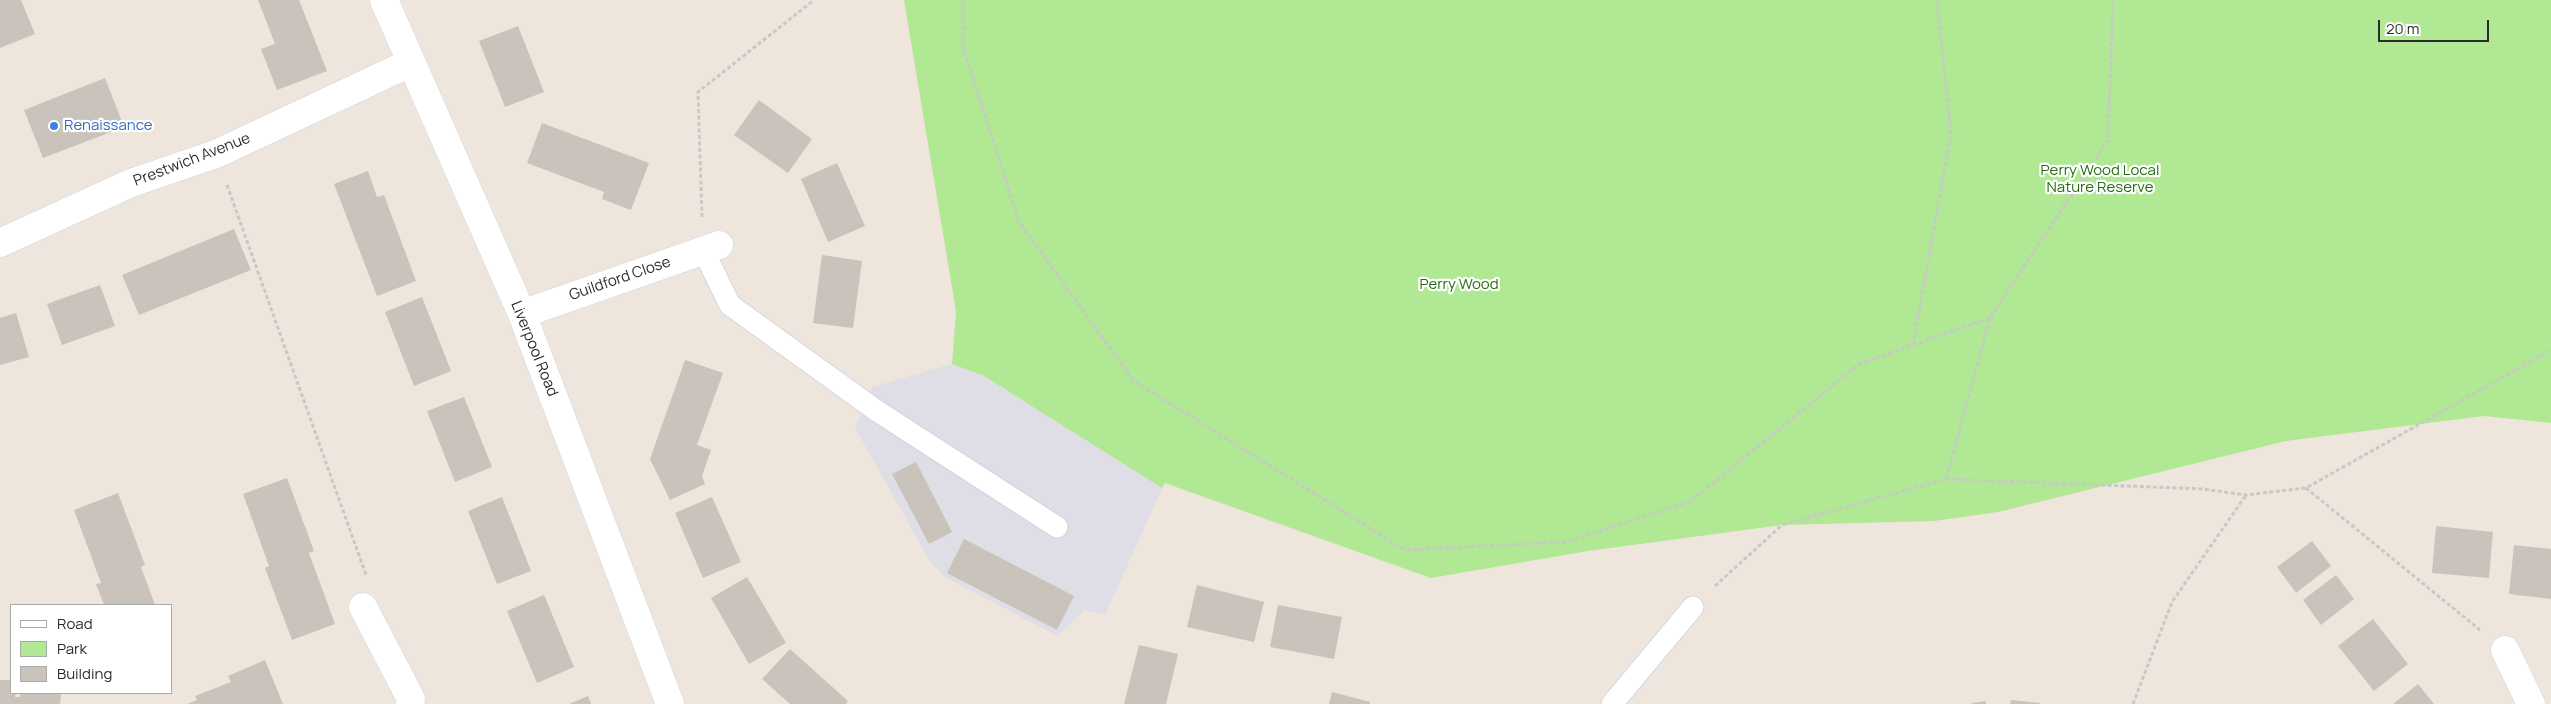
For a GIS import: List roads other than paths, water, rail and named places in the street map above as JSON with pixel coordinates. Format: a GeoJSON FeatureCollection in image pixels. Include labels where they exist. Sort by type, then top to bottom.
{"type":"FeatureCollection","features":[{"type":"Feature","properties":{"kind":"street","name":"Liverpool Road"},"geometry":{"type":"LineString","coordinates":[[384,0],[410,63],[522,314],[670,704]]}},
{"type":"Feature","properties":{"kind":"street","name":"Prestwich Avenue"},"geometry":{"type":"LineString","coordinates":[[0,242],[131,183],[216,154],[410,63]]}},
{"type":"Feature","properties":{"kind":"street","name":"Guildford Close"},"geometry":{"type":"LineString","coordinates":[[522,314],[711,247]]}},
{"type":"Feature","properties":{"kind":"street"},"geometry":{"type":"LineString","coordinates":[[363,607],[410,699],[410,704]]}},
{"type":"Feature","properties":{"kind":"street"},"geometry":{"type":"LineString","coordinates":[[2505,650],[2531,704]]}},
{"type":"Feature","properties":{"kind":"lane"},"geometry":{"type":"LineString","coordinates":[[711,247],[730,305],[877,410],[1057,527]]}},
{"type":"Feature","properties":{"kind":"lane"},"geometry":{"type":"LineString","coordinates":[[1612,704],[1692,607]]}},
{"type":"Feature","properties":{"kind":"place","name":"Renaissance"},"geometry":{"type":"Point","coordinates":[54,126]}},
{"type":"Feature","properties":{"kind":"park label","name":"Perry Wood Local Nature Reserve"},"geometry":{"type":"Point","coordinates":[2100,180]}},
{"type":"Feature","properties":{"kind":"park label","name":"Perry Wood"},"geometry":{"type":"Point","coordinates":[1459,285]}}]}
